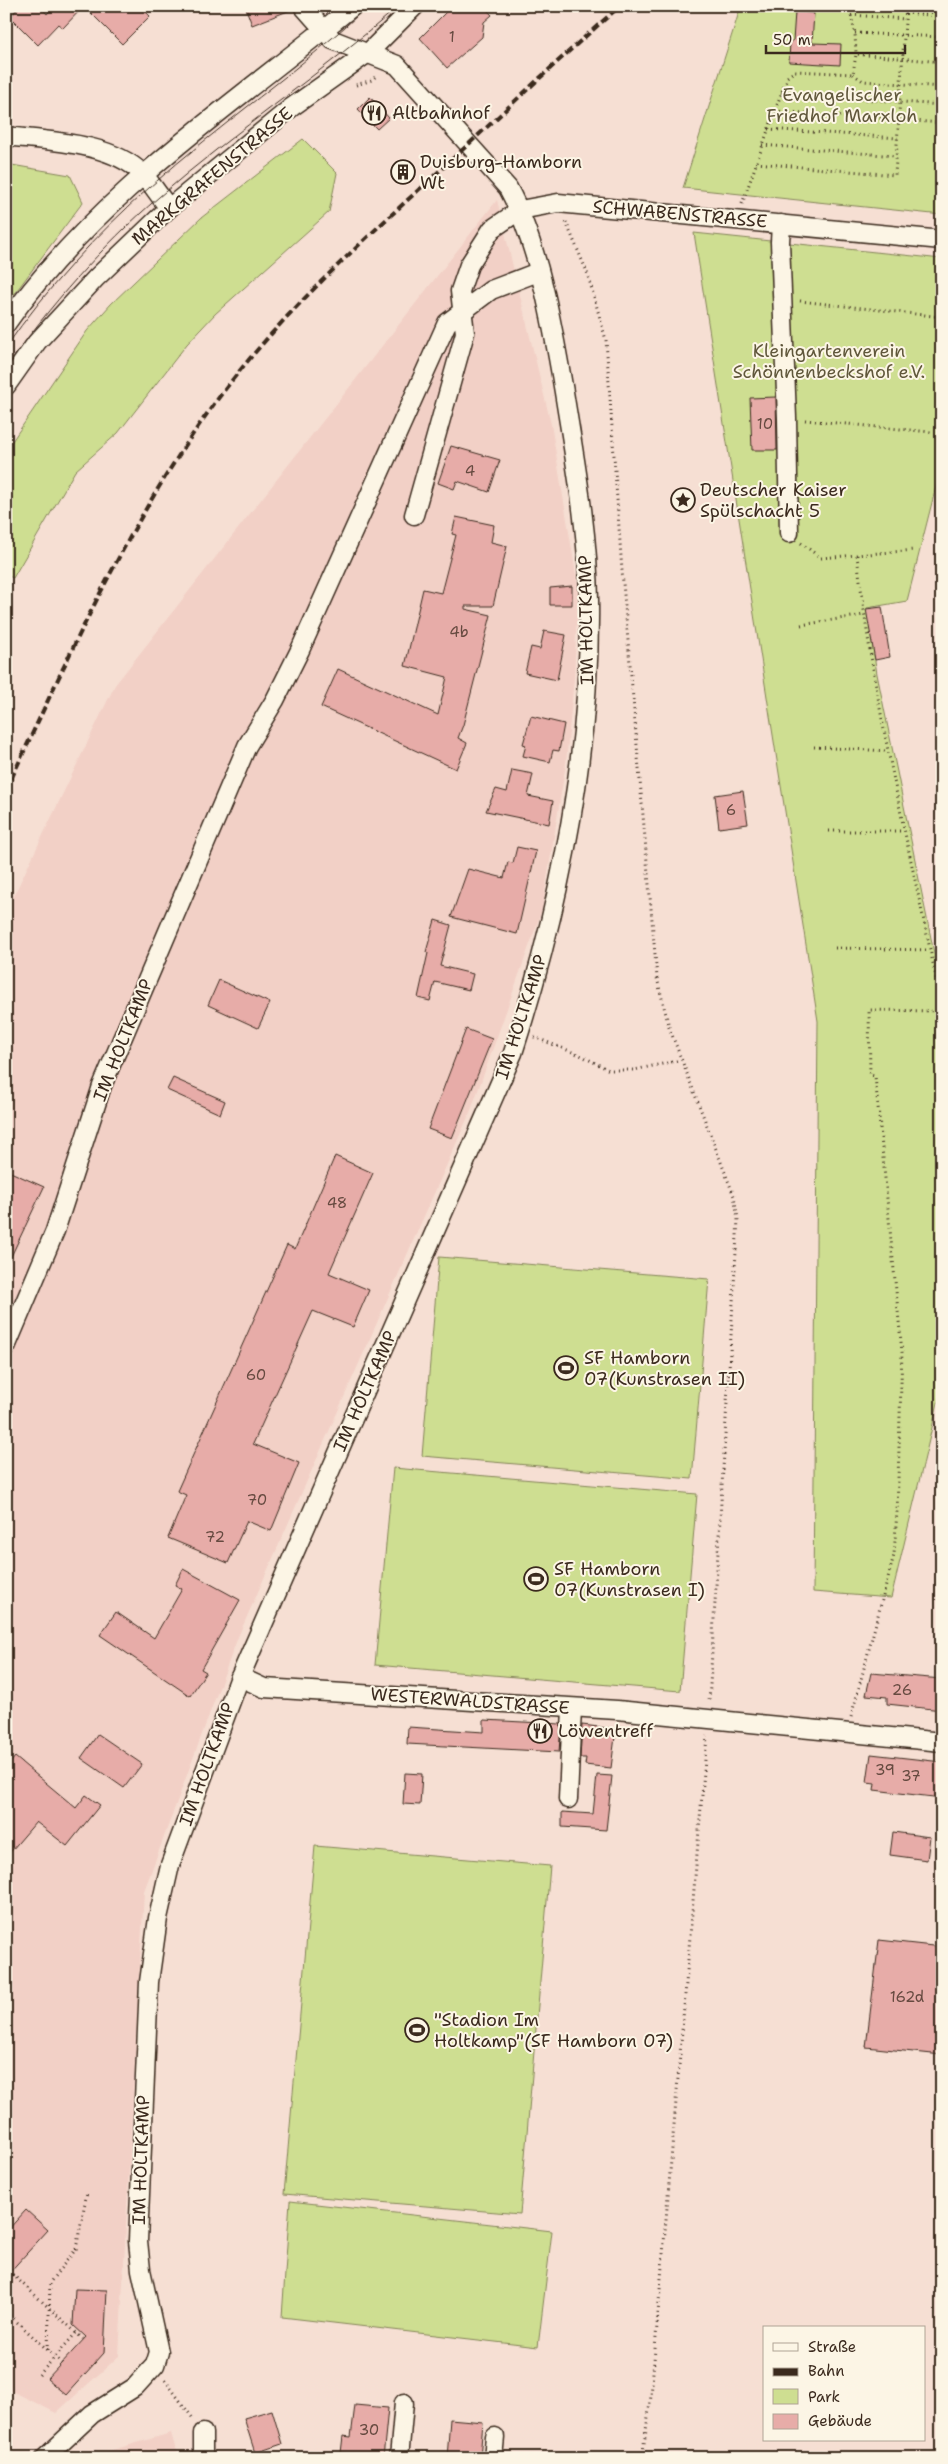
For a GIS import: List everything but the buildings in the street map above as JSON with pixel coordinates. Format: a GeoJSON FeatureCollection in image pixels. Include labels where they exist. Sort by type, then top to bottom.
{"type":"FeatureCollection","features":[{"type":"Feature","properties":{"kind":"street"},"geometry":{"type":"LineString","coordinates":[[303,6],[333,40],[397,66],[508,188],[520,210],[492,228],[469,265],[460,290],[464,309],[465,332],[414,515]]}},
{"type":"Feature","properties":{"kind":"street"},"geometry":{"type":"LineString","coordinates":[[6,324],[42,278],[142,174],[353,6]]}},
{"type":"Feature","properties":{"kind":"street","name":"MARKGRAFENSTRASSE"},"geometry":{"type":"LineString","coordinates":[[6,386],[38,342],[96,278],[169,208],[292,107],[368,53],[415,6]]}},
{"type":"Feature","properties":{"kind":"street"},"geometry":{"type":"LineString","coordinates":[[6,136],[62,142],[97,150],[128,163],[142,174],[169,208]]}},
{"type":"Feature","properties":{"kind":"street","name":"SCHWABENSTRASSE"},"geometry":{"type":"LineString","coordinates":[[520,210],[558,202],[942,240]]}},
{"type":"Feature","properties":{"kind":"street","name":"IM HOLTKAMP"},"geometry":{"type":"LineString","coordinates":[[155,2366],[159,2352],[138,2241],[149,1982],[158,1918],[170,1865],[240,1677],[509,1062],[537,977],[563,865],[576,784],[588,684],[589,598],[576,465],[557,353],[538,272],[520,210]]}},
{"type":"Feature","properties":{"kind":"street"},"geometry":{"type":"LineString","coordinates":[[782,224],[780,242],[787,418],[789,533]]}},
{"type":"Feature","properties":{"kind":"street","name":"IM HOLTKAMP"},"geometry":{"type":"LineString","coordinates":[[6,1347],[55,1231],[102,1086],[247,746],[275,700],[300,650],[447,323],[491,290],[538,272]]}},
{"type":"Feature","properties":{"kind":"street","name":"WESTERWALDSTRASSE"},"geometry":{"type":"LineString","coordinates":[[240,1677],[264,1688],[617,1710],[942,1742]]}},
{"type":"Feature","properties":{"kind":"street"},"geometry":{"type":"LineString","coordinates":[[568,1799],[572,1708]]}},
{"type":"Feature","properties":{"kind":"street"},"geometry":{"type":"LineString","coordinates":[[46,2458],[92,2414],[135,2387],[155,2366]]}},
{"type":"Feature","properties":{"kind":"street"},"geometry":{"type":"LineString","coordinates":[[399,2458],[404,2404]]}},
{"type":"Feature","properties":{"kind":"street"},"geometry":{"type":"LineString","coordinates":[[202,2458],[203,2433]]}},
{"type":"Feature","properties":{"kind":"street"},"geometry":{"type":"LineString","coordinates":[[493,2458],[495,2438]]}},
{"type":"Feature","properties":{"kind":"path"},"geometry":{"type":"LineString","coordinates":[[849,6],[855,33],[856,54],[853,74]]}},
{"type":"Feature","properties":{"kind":"path"},"geometry":{"type":"LineString","coordinates":[[756,163],[895,174],[906,6]]}},
{"type":"Feature","properties":{"kind":"path"},"geometry":{"type":"LineString","coordinates":[[905,13],[942,16]]}},
{"type":"Feature","properties":{"kind":"path"},"geometry":{"type":"LineString","coordinates":[[850,15],[905,19]]}},
{"type":"Feature","properties":{"kind":"path"},"geometry":{"type":"LineString","coordinates":[[855,33],[942,37]]}},
{"type":"Feature","properties":{"kind":"path"},"geometry":{"type":"LineString","coordinates":[[856,54],[942,62]]}},
{"type":"Feature","properties":{"kind":"path"},"geometry":{"type":"LineString","coordinates":[[739,220],[744,195],[787,77],[795,71],[853,74],[863,81],[942,87]]}},
{"type":"Feature","properties":{"kind":"path"},"geometry":{"type":"LineString","coordinates":[[781,93],[942,105]]}},
{"type":"Feature","properties":{"kind":"path"},"geometry":{"type":"LineString","coordinates":[[775,111],[942,123]]}},
{"type":"Feature","properties":{"kind":"path"},"geometry":{"type":"LineString","coordinates":[[768,129],[898,138]]}},
{"type":"Feature","properties":{"kind":"path"},"geometry":{"type":"LineString","coordinates":[[762,145],[896,156]]}},
{"type":"Feature","properties":{"kind":"path"},"geometry":{"type":"LineString","coordinates":[[558,202],[587,272],[606,340],[622,572],[657,978],[669,1028],[734,1196],[738,1219],[708,1718],[652,2387],[642,2458]]}},
{"type":"Feature","properties":{"kind":"path"},"geometry":{"type":"LineString","coordinates":[[782,300],[942,316]]}},
{"type":"Feature","properties":{"kind":"path"},"geometry":{"type":"LineString","coordinates":[[787,418],[931,432]]}},
{"type":"Feature","properties":{"kind":"path"},"geometry":{"type":"LineString","coordinates":[[789,533],[821,558],[915,550]]}},
{"type":"Feature","properties":{"kind":"path"},"geometry":{"type":"LineString","coordinates":[[857,555],[864,615],[886,752],[942,1006]]}},
{"type":"Feature","properties":{"kind":"path"},"geometry":{"type":"LineString","coordinates":[[801,625],[864,615]]}},
{"type":"Feature","properties":{"kind":"path"},"geometry":{"type":"LineString","coordinates":[[814,747],[886,752]]}},
{"type":"Feature","properties":{"kind":"path"},"geometry":{"type":"LineString","coordinates":[[829,831],[904,831]]}},
{"type":"Feature","properties":{"kind":"path"},"geometry":{"type":"LineString","coordinates":[[835,948],[930,950]]}},
{"type":"Feature","properties":{"kind":"path"},"geometry":{"type":"LineString","coordinates":[[847,1732],[894,1555],[902,1352],[876,1076],[870,1075],[869,1010],[942,1012]]}},
{"type":"Feature","properties":{"kind":"path"},"geometry":{"type":"LineString","coordinates":[[520,1031],[580,1055],[609,1070],[634,1070],[681,1060]]}},
{"type":"Feature","properties":{"kind":"path"},"geometry":{"type":"LineString","coordinates":[[48,2350],[50,2282],[76,2249],[87,2192]]}},
{"type":"Feature","properties":{"kind":"path"},"geometry":{"type":"LineString","coordinates":[[6,2283],[13,2275],[83,2340]]}},
{"type":"Feature","properties":{"kind":"path"},"geometry":{"type":"LineString","coordinates":[[6,2312],[62,2363]]}},
{"type":"Feature","properties":{"kind":"path"},"geometry":{"type":"LineString","coordinates":[[39,2374],[76,2333]]}},
{"type":"Feature","properties":{"kind":"path"},"geometry":{"type":"LineString","coordinates":[[155,2366],[203,2433]]}},
{"type":"Feature","properties":{"kind":"shaded area"},"geometry":{"type":"Polygon","coordinates":[[[497,200],[551,424],[578,586],[574,678],[566,763],[542,910],[471,1110],[238,1637],[144,1891],[119,2356],[56,2413],[6,2388],[6,912],[115,685],[497,200]]]}},
{"type":"Feature","properties":{"kind":"shaded area"},"geometry":{"type":"Polygon","coordinates":[[[171,2433],[178,2458],[85,2458],[171,2433]]]}},
{"type":"Feature","properties":{"kind":"green space","name":"Evangelischer Friedhof Marxloh"},"geometry":{"type":"Polygon","coordinates":[[[741,6],[942,6],[942,215],[683,188],[741,6]]]}},
{"type":"Feature","properties":{"kind":"green space"},"geometry":{"type":"Polygon","coordinates":[[[303,139],[337,173],[329,212],[215,314],[187,344],[118,433],[75,471],[13,578],[6,575],[6,450],[87,331],[111,304],[201,218],[303,139]]]}},
{"type":"Feature","properties":{"kind":"green space"},"geometry":{"type":"Polygon","coordinates":[[[6,164],[70,175],[83,202],[6,305],[6,164]]]}},
{"type":"Feature","properties":{"kind":"green space","name":"Kleingartenverein Schönnenbeckshof e.V."},"geometry":{"type":"Polygon","coordinates":[[[694,233],[942,259],[942,463],[907,601],[867,608],[877,674],[942,992],[942,1386],[891,1598],[813,1592],[818,1021],[694,233]]]}},
{"type":"Feature","properties":{"kind":"green space","name":"SF Hamborn 07(Kunstrasen II)"},"geometry":{"type":"Polygon","coordinates":[[[439,1257],[709,1279],[692,1479],[422,1456],[439,1257]]]}},
{"type":"Feature","properties":{"kind":"green space","name":"SF Hamborn 07(Kunstrasen I)"},"geometry":{"type":"Polygon","coordinates":[[[393,1468],[697,1494],[680,1691],[375,1665],[393,1468]]]}},
{"type":"Feature","properties":{"kind":"green space","name":"\"Stadion Im Holtkamp\"(SF Hamborn 07)"},"geometry":{"type":"Polygon","coordinates":[[[315,1846],[550,1866],[520,2214],[284,2194],[315,1846]]]}},
{"type":"Feature","properties":{"kind":"green space"},"geometry":{"type":"Polygon","coordinates":[[[290,2201],[552,2231],[538,2347],[282,2317],[290,2201]]]}},
{"type":"Feature","properties":{"kind":"tram line"},"geometry":{"type":"LineString","coordinates":[[6,347],[55,283],[131,205],[204,141],[315,53],[368,6]]}},
{"type":"Feature","properties":{"kind":"tram line"},"geometry":{"type":"LineString","coordinates":[[6,368],[40,322],[77,278],[138,216],[188,172],[340,55],[399,6]]}},
{"type":"Feature","properties":{"kind":"railway"},"geometry":{"type":"LineString","coordinates":[[6,790],[75,644],[150,501],[209,411],[235,377],[292,312],[353,251],[620,6]]}},
{"type":"Feature","properties":{"kind":"place","name":"Altbahnhof"},"geometry":{"type":"Point","coordinates":[374,113]}},
{"type":"Feature","properties":{"kind":"place","name":"Duisburg-Hamborn Wt"},"geometry":{"type":"Point","coordinates":[403,172]}},
{"type":"Feature","properties":{"kind":"place","name":"Deutscher Kaiser Spülschacht 5"},"geometry":{"type":"Point","coordinates":[683,500]}},
{"type":"Feature","properties":{"kind":"place","name":"SF Hamborn 07(Kunstrasen II)"},"geometry":{"type":"Point","coordinates":[566,1368]}},
{"type":"Feature","properties":{"kind":"place","name":"SF Hamborn 07(Kunstrasen I)"},"geometry":{"type":"Point","coordinates":[536,1579]}},
{"type":"Feature","properties":{"kind":"place","name":"Löwentreff"},"geometry":{"type":"Point","coordinates":[540,1731]}},
{"type":"Feature","properties":{"kind":"place","name":"\"Stadion Im Holtkamp\"(SF Hamborn 07)"},"geometry":{"type":"Point","coordinates":[417,2030]}}]}
